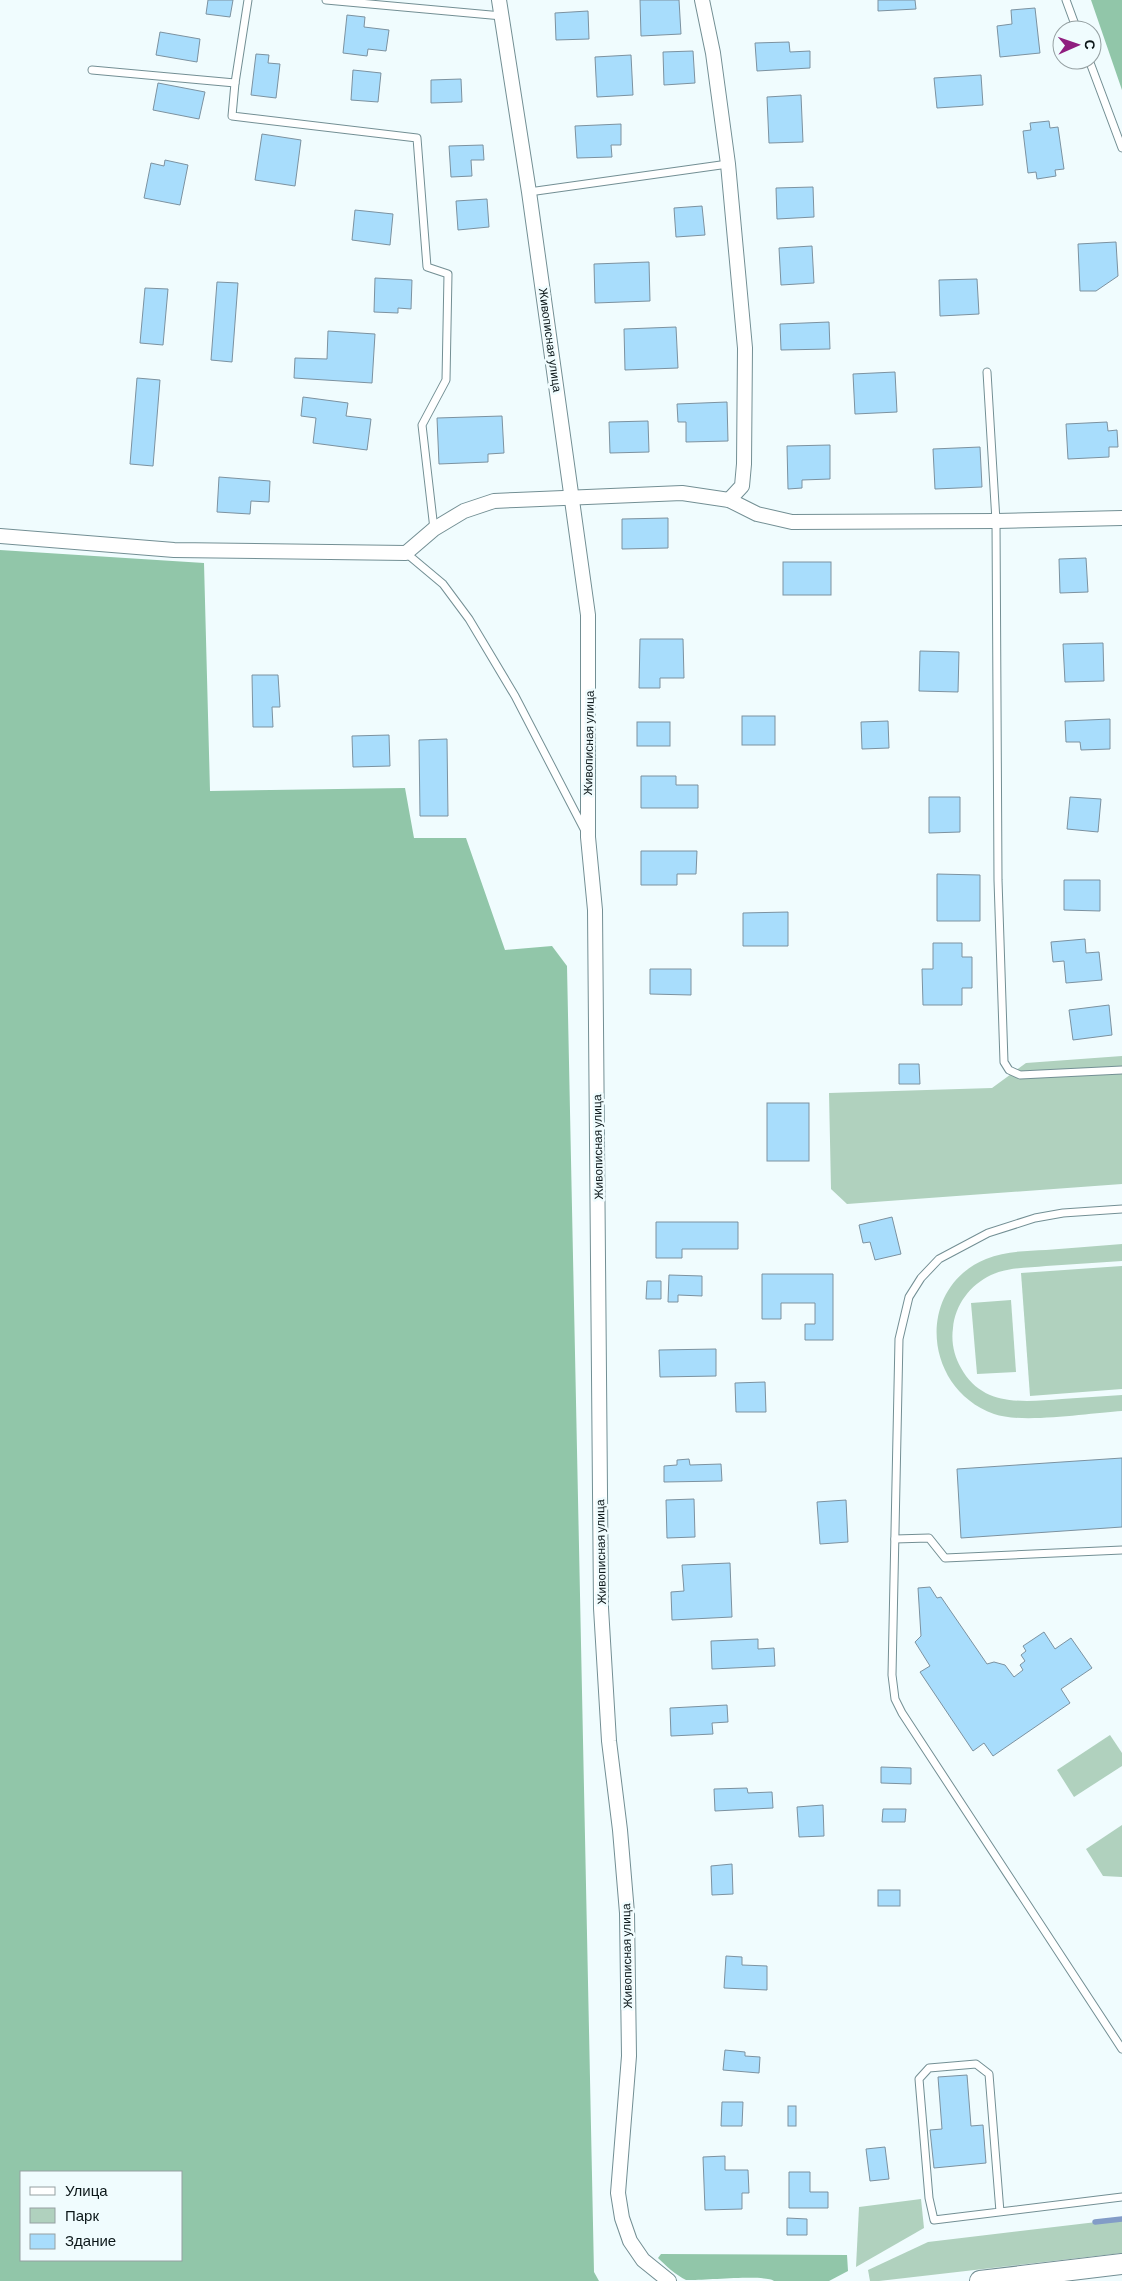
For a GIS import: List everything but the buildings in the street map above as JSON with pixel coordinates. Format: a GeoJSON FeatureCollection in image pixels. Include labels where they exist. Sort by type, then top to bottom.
{"type":"FeatureCollection","features":[{"type":"Feature","properties":{"kind":"main road"},"geometry":{"type":"LineString","coordinates":[[980,2281],[1122,2264]]}},
{"type":"Feature","properties":{"kind":"street","name":"Живописная улица"},"geometry":{"type":"LineString","coordinates":[[500,0],[529,192],[588,615],[588,837],[595,910],[602,1608],[608,1741],[620,1830],[627,1913],[629,2056],[618,2193],[622,2218],[630,2241],[643,2260],[669,2281]]}},
{"type":"Feature","properties":{"kind":"street"},"geometry":{"type":"LineString","coordinates":[[702,0],[713,53],[728,164],[745,348],[744,464],[742,486],[729,500]]}},
{"type":"Feature","properties":{"kind":"street"},"geometry":{"type":"LineString","coordinates":[[0,536],[174,550],[406,553],[434,529],[464,511],[494,501],[682,493],[729,500],[757,514],[792,522],[996,522],[1122,518]]}},
{"type":"Feature","properties":{"kind":"lane"},"geometry":{"type":"LineString","coordinates":[[248,0],[235,83],[232,116],[417,138],[427,267],[448,274],[446,380],[422,425],[434,529]]}},
{"type":"Feature","properties":{"kind":"lane"},"geometry":{"type":"LineString","coordinates":[[326,0],[502,16]]}},
{"type":"Feature","properties":{"kind":"lane"},"geometry":{"type":"LineString","coordinates":[[1066,0],[1073,20]]}},
{"type":"Feature","properties":{"kind":"lane"},"geometry":{"type":"LineString","coordinates":[[92,70],[235,83]]}},
{"type":"Feature","properties":{"kind":"lane"},"geometry":{"type":"LineString","coordinates":[[1093,70],[1122,148]]}},
{"type":"Feature","properties":{"kind":"lane"},"geometry":{"type":"LineString","coordinates":[[529,192],[728,164]]}},
{"type":"Feature","properties":{"kind":"lane"},"geometry":{"type":"LineString","coordinates":[[987,372],[996,522],[998,880],[1004,1062],[1008,1070],[1020,1075],[1122,1070]]}},
{"type":"Feature","properties":{"kind":"lane"},"geometry":{"type":"LineString","coordinates":[[406,553],[443,584],[469,619],[515,696],[588,837]]}},
{"type":"Feature","properties":{"kind":"lane"},"geometry":{"type":"LineString","coordinates":[[1122,1209],[1063,1213],[1035,1218],[988,1233],[939,1259],[921,1278],[909,1297],[899,1339],[892,1675],[895,1699],[902,1714],[1122,2049]]}},
{"type":"Feature","properties":{"kind":"lane"},"geometry":{"type":"LineString","coordinates":[[895,1539],[929,1538],[945,1558],[1122,1550]]}},
{"type":"Feature","properties":{"kind":"lane"},"geometry":{"type":"LineString","coordinates":[[1000,2212],[989,2074],[976,2064],[928,2068],[919,2079],[928,2198],[934,2220],[1000,2212],[1122,2197]]}},
{"type":"Feature","properties":{"kind":"green space"},"geometry":{"type":"Polygon","coordinates":[[[1091,0],[1122,0],[1122,90],[1102,32],[1102,20],[1098,20],[1091,0]]]}},
{"type":"Feature","properties":{"kind":"green space"},"geometry":{"type":"Polygon","coordinates":[[[0,550],[204,563],[210,791],[405,788],[414,838],[466,838],[505,950],[552,946],[567,966],[594,2272],[599,2281],[0,2281],[0,550]]]}},
{"type":"Feature","properties":{"kind":"green space"},"geometry":{"type":"Polygon","coordinates":[[[1122,1056],[1122,1184],[847,1204],[831,1189],[829,1093],[992,1088],[1026,1063],[1122,1056]]]}},
{"type":"Feature","properties":{"kind":"green space"},"geometry":{"type":"Polygon","coordinates":[[[1122,1244],[1122,1261],[1011,1269],[998,1272],[983,1279],[970,1290],[960,1304],[954,1320],[952,1338],[955,1354],[961,1368],[970,1381],[980,1390],[992,1396],[1019,1401],[1033,1401],[1122,1395],[1122,1411],[1038,1418],[1006,1417],[994,1414],[970,1401],[953,1383],[942,1362],[937,1338],[939,1314],[947,1292],[963,1273],[986,1259],[1008,1253],[1122,1244]]]}},
{"type":"Feature","properties":{"kind":"green space"},"geometry":{"type":"Polygon","coordinates":[[[1122,1266],[1122,1389],[1030,1396],[1021,1273],[1122,1266]]]}},
{"type":"Feature","properties":{"kind":"green space"},"geometry":{"type":"Polygon","coordinates":[[[1011,1300],[1016,1372],[977,1374],[971,1303],[1011,1300]]]}},
{"type":"Feature","properties":{"kind":"green space"},"geometry":{"type":"Polygon","coordinates":[[[1110,1735],[1122,1753],[1122,1766],[1074,1797],[1057,1770],[1110,1735]]]}},
{"type":"Feature","properties":{"kind":"green space"},"geometry":{"type":"Polygon","coordinates":[[[1122,1825],[1122,1877],[1103,1876],[1086,1849],[1122,1825]]]}},
{"type":"Feature","properties":{"kind":"green space"},"geometry":{"type":"Polygon","coordinates":[[[921,2199],[924,2228],[856,2267],[859,2207],[921,2199]]]}},
{"type":"Feature","properties":{"kind":"green space"},"geometry":{"type":"Polygon","coordinates":[[[1122,2219],[1122,2253],[870,2281],[868,2270],[928,2242],[1122,2219]]]}},
{"type":"Feature","properties":{"kind":"green space"},"geometry":{"type":"Polygon","coordinates":[[[661,2254],[847,2255],[848,2271],[829,2281],[774,2281],[759,2278],[686,2280],[658,2258],[661,2254]]]}},
{"type":"Feature","properties":{"kind":"waterway"},"geometry":{"type":"LineString","coordinates":[[1095,2222],[1122,2219]]}}]}
